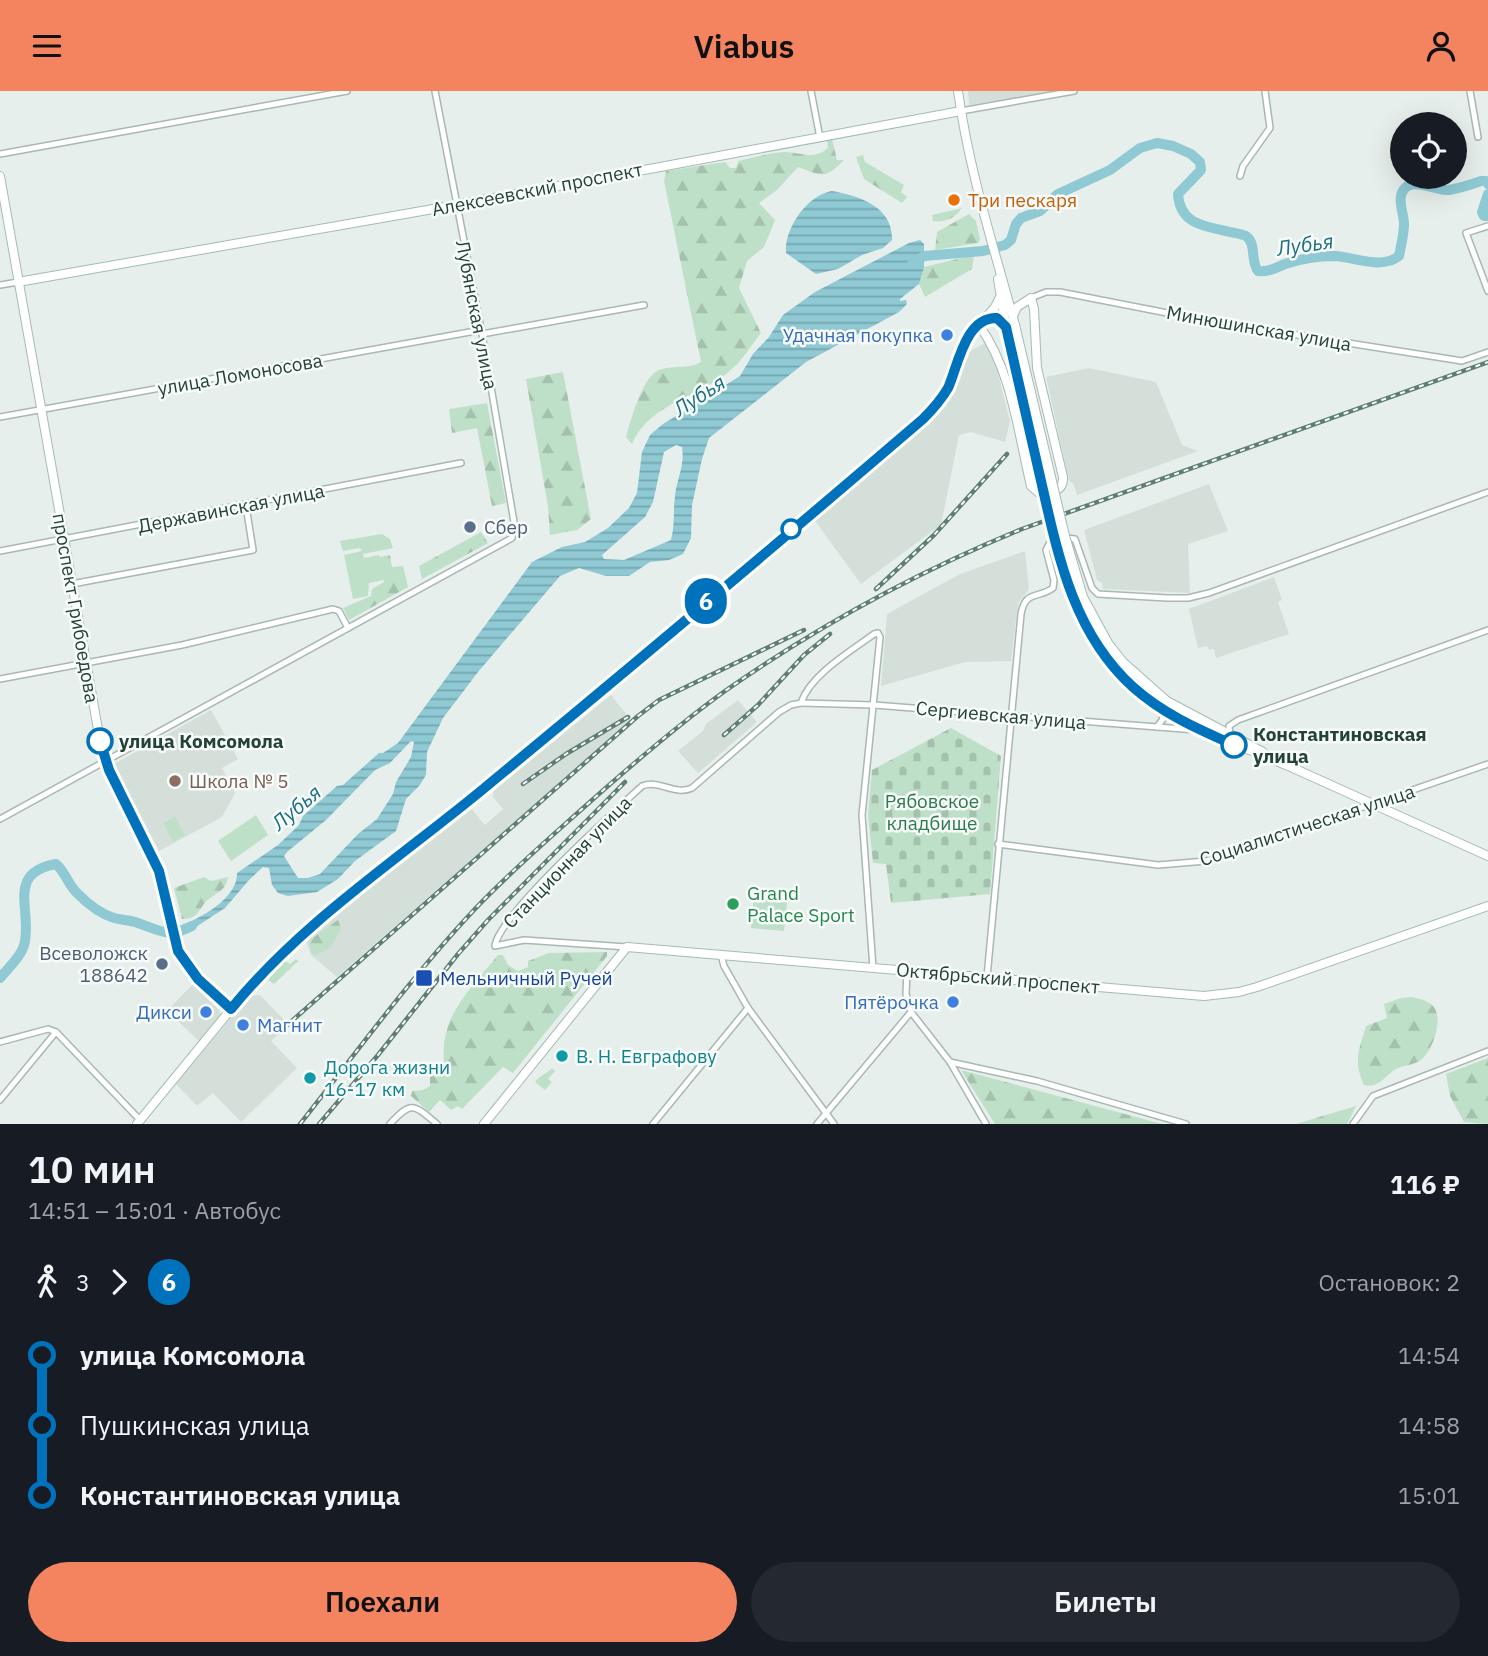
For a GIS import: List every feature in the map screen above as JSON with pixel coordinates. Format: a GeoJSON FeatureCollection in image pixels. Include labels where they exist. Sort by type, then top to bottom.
{"type":"FeatureCollection","features":[{"type":"Feature","properties":{"kind":"street"},"geometry":{"type":"LineString","coordinates":[[0,154],[347,91]]}},
{"type":"Feature","properties":{"kind":"street","name":"Лубянская улица"},"geometry":{"type":"LineString","coordinates":[[348,628],[512,538],[514,522],[435,91]]}},
{"type":"Feature","properties":{"kind":"street"},"geometry":{"type":"LineString","coordinates":[[811,91],[820,138]]}},
{"type":"Feature","properties":{"kind":"street"},"geometry":{"type":"LineString","coordinates":[[958,91],[1003,296],[1083,597],[1102,633],[1123,662],[1167,701],[1275,760]]}},
{"type":"Feature","properties":{"kind":"street","name":"Алексеевский проспект"},"geometry":{"type":"LineString","coordinates":[[0,285],[456,205],[1074,91]]}},
{"type":"Feature","properties":{"kind":"street"},"geometry":{"type":"LineString","coordinates":[[1240,176],[1243,166],[1271,131],[1265,91]]}},
{"type":"Feature","properties":{"kind":"street"},"geometry":{"type":"LineString","coordinates":[[1470,91],[1478,137]]}},
{"type":"Feature","properties":{"kind":"street","name":"проспект Грибоедова"},"geometry":{"type":"LineString","coordinates":[[0,176],[105,762],[153,856],[164,890],[174,940],[181,956],[198,979],[231,1009]]}},
{"type":"Feature","properties":{"kind":"street"},"geometry":{"type":"LineString","coordinates":[[1488,226],[1466,233],[1488,291]]}},
{"type":"Feature","properties":{"kind":"street","name":"Минюшинская улица"},"geometry":{"type":"LineString","coordinates":[[1003,296],[1015,301],[1046,292],[1060,292],[1198,319],[1462,361],[1488,352]]}},
{"type":"Feature","properties":{"kind":"street"},"geometry":{"type":"LineString","coordinates":[[0,1042],[48,1028],[56,1033],[139,1122],[231,1009],[274,963],[324,918],[480,791],[923,419],[946,390],[966,342],[1003,296]]}},
{"type":"Feature","properties":{"kind":"street"},"geometry":{"type":"LineString","coordinates":[[979,325],[994,351],[1006,381],[1031,486],[1039,493],[1058,490],[1063,484],[1063,477],[1037,367],[1031,298],[1017,307],[1011,324],[1054,538],[1074,602],[1099,648],[1133,687],[1161,709],[1201,731],[1275,760],[1488,856]]}},
{"type":"Feature","properties":{"kind":"street","name":"улица Ломоносова"},"geometry":{"type":"LineString","coordinates":[[0,417],[644,305]]}},
{"type":"Feature","properties":{"kind":"street"},"geometry":{"type":"LineString","coordinates":[[979,325],[986,320],[997,318],[1011,324]]}},
{"type":"Feature","properties":{"kind":"street","name":"Державинская улица"},"geometry":{"type":"LineString","coordinates":[[0,551],[461,463]]}},
{"type":"Feature","properties":{"kind":"street"},"geometry":{"type":"LineString","coordinates":[[987,977],[1022,605],[1028,598],[1050,591],[1054,584],[1047,547],[1054,542],[1072,538],[1079,545],[1093,588],[1098,594],[1178,598],[1209,593],[1488,492]]}},
{"type":"Feature","properties":{"kind":"street"},"geometry":{"type":"LineString","coordinates":[[72,584],[253,550],[246,506]]}},
{"type":"Feature","properties":{"kind":"street"},"geometry":{"type":"LineString","coordinates":[[0,679],[182,645],[333,609],[339,611],[348,628],[105,762],[0,816]]}},
{"type":"Feature","properties":{"kind":"street"},"geometry":{"type":"LineString","coordinates":[[1233,737],[1228,730],[1229,726],[1238,720],[1488,629]]}},
{"type":"Feature","properties":{"kind":"street","name":"Станционная улица"},"geometry":{"type":"LineString","coordinates":[[495,946],[498,933],[534,890],[642,786],[655,783],[680,791],[692,788],[779,712],[790,705],[801,703],[804,692],[833,664],[878,633],[880,637],[874,705]]}},
{"type":"Feature","properties":{"kind":"street","name":"Сергиевская улица"},"geometry":{"type":"LineString","coordinates":[[801,703],[874,705],[1201,731]]}},
{"type":"Feature","properties":{"kind":"street"},"geometry":{"type":"LineString","coordinates":[[873,968],[862,815],[874,705]]}},
{"type":"Feature","properties":{"kind":"street"},"geometry":{"type":"LineString","coordinates":[[1157,727],[1163,719],[1161,709]]}},
{"type":"Feature","properties":{"kind":"street","name":"Социалистическая улица"},"geometry":{"type":"LineString","coordinates":[[998,844],[1158,866],[1206,861],[1488,764]]}},
{"type":"Feature","properties":{"kind":"street","name":"Октябрьский проспект"},"geometry":{"type":"LineString","coordinates":[[495,946],[524,940],[627,947],[1204,996],[1257,987],[1488,906]]}},
{"type":"Feature","properties":{"kind":"street"},"geometry":{"type":"LineString","coordinates":[[484,1124],[627,947]]}},
{"type":"Feature","properties":{"kind":"street"},"geometry":{"type":"LineString","coordinates":[[721,955],[748,1008],[834,1124]]}},
{"type":"Feature","properties":{"kind":"street"},"geometry":{"type":"LineString","coordinates":[[907,970],[906,994],[911,1012],[950,1062],[985,1123]]}},
{"type":"Feature","properties":{"kind":"street"},"geometry":{"type":"LineString","coordinates":[[653,1124],[748,1008]]}},
{"type":"Feature","properties":{"kind":"street"},"geometry":{"type":"LineString","coordinates":[[817,1124],[911,1012]]}},
{"type":"Feature","properties":{"kind":"street"},"geometry":{"type":"LineString","coordinates":[[0,1100],[56,1033]]}},
{"type":"Feature","properties":{"kind":"street"},"geometry":{"type":"LineString","coordinates":[[1353,1124],[1373,1096],[1488,1051]]}},
{"type":"Feature","properties":{"kind":"street"},"geometry":{"type":"LineString","coordinates":[[950,1062],[1037,1081],[1186,1124]]}},
{"type":"Feature","properties":{"kind":"street"},"geometry":{"type":"LineString","coordinates":[[390,1124],[402,1110],[412,1107],[418,1108],[437,1124]]}},
{"type":"Feature","properties":{"kind":"shaded area"},"geometry":{"type":"Polygon","coordinates":[[[968,91],[1060,91],[969,105],[968,91]]]}},
{"type":"Feature","properties":{"kind":"shaded area"},"geometry":{"type":"Polygon","coordinates":[[[985,343],[997,370],[1010,421],[1005,442],[971,432],[959,435],[941,525],[861,584],[808,511],[930,408],[940,394],[947,396],[969,352],[985,343]]]}},
{"type":"Feature","properties":{"kind":"shaded area"},"geometry":{"type":"Polygon","coordinates":[[[1089,368],[1156,382],[1182,445],[1198,451],[1077,495],[1073,483],[1069,481],[1046,377],[1089,368]]]}},
{"type":"Feature","properties":{"kind":"shaded area"},"geometry":{"type":"Polygon","coordinates":[[[1209,484],[1228,531],[1188,544],[1190,593],[1103,589],[1102,583],[1097,580],[1084,530],[1209,484]]]}},
{"type":"Feature","properties":{"kind":"shaded area"},"geometry":{"type":"Polygon","coordinates":[[[1025,551],[1029,589],[1018,603],[1011,661],[965,662],[881,686],[887,614],[960,574],[1025,551]]]}},
{"type":"Feature","properties":{"kind":"shaded area"},"geometry":{"type":"Polygon","coordinates":[[[1274,577],[1282,600],[1278,602],[1289,634],[1216,658],[1214,649],[1209,650],[1207,646],[1198,648],[1189,609],[1274,577]]]}},
{"type":"Feature","properties":{"kind":"shaded area"},"geometry":{"type":"Polygon","coordinates":[[[611,695],[631,720],[337,977],[311,955],[306,940],[469,806],[485,825],[503,809],[493,797],[493,791],[611,695]]]}},
{"type":"Feature","properties":{"kind":"shaded area"},"geometry":{"type":"Polygon","coordinates":[[[738,700],[757,722],[698,773],[678,751],[703,731],[706,724],[738,700]]]}},
{"type":"Feature","properties":{"kind":"shaded area","name":"Школа № 5"},"geometry":{"type":"Polygon","coordinates":[[[211,710],[238,759],[222,768],[235,793],[222,817],[159,851],[114,764],[211,710]]]}},
{"type":"Feature","properties":{"kind":"shaded area"},"geometry":{"type":"Polygon","coordinates":[[[193,984],[220,1011],[220,1016],[199,1041],[167,1011],[193,984]]]}},
{"type":"Feature","properties":{"kind":"shaded area"},"geometry":{"type":"Polygon","coordinates":[[[260,995],[289,1025],[271,1041],[297,1068],[241,1122],[213,1093],[197,1106],[176,1084],[249,996],[260,995]]]}},
{"type":"Feature","properties":{"kind":"green space"},"geometry":{"type":"Polygon","coordinates":[[[832,139],[837,160],[844,160],[823,174],[798,167],[777,190],[759,203],[775,220],[764,247],[747,261],[739,288],[761,333],[734,367],[708,386],[651,418],[632,444],[626,437],[646,383],[662,369],[691,366],[701,362],[664,181],[666,171],[725,162],[730,168],[736,168],[738,161],[778,153],[817,154],[828,148],[827,140],[832,139]]]}},
{"type":"Feature","properties":{"kind":"green space"},"geometry":{"type":"Polygon","coordinates":[[[863,155],[865,162],[904,185],[901,192],[907,197],[902,203],[864,179],[856,157],[863,155]]]}},
{"type":"Feature","properties":{"kind":"green space"},"geometry":{"type":"Polygon","coordinates":[[[962,208],[949,219],[933,221],[932,215],[962,208]]]}},
{"type":"Feature","properties":{"kind":"green space"},"geometry":{"type":"Polygon","coordinates":[[[969,214],[976,221],[980,240],[978,243],[935,250],[937,232],[969,214]]]}},
{"type":"Feature","properties":{"kind":"green space"},"geometry":{"type":"Polygon","coordinates":[[[974,255],[972,269],[925,297],[919,284],[924,267],[974,255]]]}},
{"type":"Feature","properties":{"kind":"green space"},"geometry":{"type":"Polygon","coordinates":[[[563,372],[591,519],[577,530],[550,535],[548,507],[526,379],[563,372]]]}},
{"type":"Feature","properties":{"kind":"green space"},"geometry":{"type":"Polygon","coordinates":[[[487,403],[506,503],[492,506],[477,428],[452,433],[449,409],[487,403]]]}},
{"type":"Feature","properties":{"kind":"green space"},"geometry":{"type":"Polygon","coordinates":[[[481,532],[488,543],[422,579],[419,566],[481,532]]]}},
{"type":"Feature","properties":{"kind":"green space"},"geometry":{"type":"Polygon","coordinates":[[[382,534],[390,539],[393,548],[363,554],[364,558],[379,555],[384,580],[369,583],[368,596],[353,599],[344,555],[362,551],[360,548],[343,551],[340,541],[382,534]]]}},
{"type":"Feature","properties":{"kind":"green space"},"geometry":{"type":"Polygon","coordinates":[[[390,555],[392,567],[403,566],[408,587],[349,620],[343,608],[371,596],[372,589],[384,582],[379,557],[390,555]]]}},
{"type":"Feature","properties":{"kind":"green space","name":"Рябовское кладбище"},"geometry":{"type":"Polygon","coordinates":[[[951,728],[1001,756],[990,894],[891,903],[886,864],[873,863],[868,815],[872,770],[951,728]]]}},
{"type":"Feature","properties":{"kind":"green space"},"geometry":{"type":"Polygon","coordinates":[[[256,815],[268,835],[231,861],[218,841],[256,815]]]}},
{"type":"Feature","properties":{"kind":"green space"},"geometry":{"type":"Polygon","coordinates":[[[175,816],[185,835],[173,842],[163,823],[175,816]]]}},
{"type":"Feature","properties":{"kind":"green space"},"geometry":{"type":"Polygon","coordinates":[[[204,877],[211,881],[228,877],[224,887],[205,902],[196,915],[182,919],[174,888],[204,877]]]}},
{"type":"Feature","properties":{"kind":"green space"},"geometry":{"type":"Polygon","coordinates":[[[754,892],[788,895],[784,931],[751,928],[754,892]]]}},
{"type":"Feature","properties":{"kind":"green space"},"geometry":{"type":"Polygon","coordinates":[[[338,920],[341,928],[331,947],[316,955],[312,954],[309,944],[311,939],[338,920]]]}},
{"type":"Feature","properties":{"kind":"green space"},"geometry":{"type":"Polygon","coordinates":[[[607,952],[607,956],[513,1073],[503,1067],[462,1109],[458,1106],[451,1110],[440,1100],[429,1112],[411,1096],[412,1091],[430,1086],[430,1077],[444,1061],[444,1045],[452,1016],[468,991],[498,955],[503,955],[508,965],[518,971],[528,967],[528,961],[549,953],[607,952]]]}},
{"type":"Feature","properties":{"kind":"green space"},"geometry":{"type":"Polygon","coordinates":[[[296,959],[298,961],[274,984],[268,980],[285,961],[290,964],[296,959]]]}},
{"type":"Feature","properties":{"kind":"green space"},"geometry":{"type":"Polygon","coordinates":[[[1412,997],[1428,1002],[1436,1010],[1436,1033],[1430,1049],[1421,1060],[1396,1069],[1378,1084],[1364,1085],[1358,1062],[1366,1026],[1387,1018],[1384,1004],[1412,997]]]}},
{"type":"Feature","properties":{"kind":"green space"},"geometry":{"type":"Polygon","coordinates":[[[1488,1058],[1488,1124],[1464,1122],[1450,1096],[1446,1074],[1488,1058]]]}},
{"type":"Feature","properties":{"kind":"green space"},"geometry":{"type":"Polygon","coordinates":[[[552,1068],[555,1071],[548,1079],[552,1082],[545,1090],[535,1082],[552,1068]]]}},
{"type":"Feature","properties":{"kind":"green space"},"geometry":{"type":"Polygon","coordinates":[[[961,1070],[1162,1124],[995,1124],[961,1070]]]}},
{"type":"Feature","properties":{"kind":"green space"},"geometry":{"type":"Polygon","coordinates":[[[1356,1106],[1347,1124],[1296,1124],[1356,1106]]]}},
{"type":"Feature","properties":{"kind":"water"},"geometry":{"type":"Polygon","coordinates":[[[832,191],[864,200],[881,211],[891,229],[892,240],[883,248],[862,255],[838,269],[816,274],[786,253],[786,244],[793,224],[806,206],[832,191]]]}},
{"type":"Feature","properties":{"kind":"water"},"geometry":{"type":"Polygon","coordinates":[[[920,240],[924,244],[924,267],[919,284],[900,299],[906,300],[907,304],[899,312],[806,362],[709,438],[692,505],[691,538],[683,554],[669,560],[650,562],[629,576],[606,576],[579,568],[560,576],[478,672],[443,718],[427,752],[426,775],[406,799],[396,831],[355,861],[338,879],[317,892],[288,896],[278,893],[272,885],[269,868],[263,867],[225,908],[182,936],[179,926],[207,913],[225,899],[236,882],[237,873],[278,845],[299,825],[303,816],[337,786],[343,785],[379,753],[398,743],[532,562],[562,547],[585,542],[608,528],[629,508],[637,493],[642,452],[650,435],[740,376],[783,315],[815,292],[909,243],[920,240]],[[676,445],[664,452],[653,502],[645,517],[602,555],[604,559],[624,560],[671,540],[682,460],[682,447],[676,445]],[[411,741],[390,763],[375,770],[326,820],[287,852],[284,856],[298,878],[320,874],[358,834],[377,819],[411,757],[414,742],[411,741]]]}},
{"type":"Feature","properties":{"kind":"waterway","name":"Лубья"},"geometry":{"type":"LineString","coordinates":[[912,264],[924,256],[983,251],[1005,245],[1011,240],[1021,218],[1040,211],[1058,194],[1110,170],[1140,148],[1157,143],[1173,146],[1191,154],[1200,162],[1201,170],[1178,194],[1183,212],[1203,226],[1246,236],[1251,243],[1258,271],[1322,257],[1335,256],[1377,262],[1392,260],[1399,256],[1404,221],[1401,196],[1409,185],[1449,190],[1481,181],[1488,184]]}},
{"type":"Feature","properties":{"kind":"waterway","name":"Лубья"},"geometry":{"type":"LineString","coordinates":[[1488,194],[1482,212],[1484,216],[1488,216]]}},
{"type":"Feature","properties":{"kind":"waterway","name":"Лубья"},"geometry":{"type":"LineString","coordinates":[[0,978],[24,946],[26,883],[31,875],[41,868],[56,864],[78,894],[109,916],[169,933],[192,926]]}},
{"type":"Feature","properties":{"kind":"railway"},"geometry":{"type":"LineString","coordinates":[[300,1124],[406,988],[451,935],[513,871],[652,748],[760,667],[906,582],[1022,529],[1488,362]]}},
{"type":"Feature","properties":{"kind":"railway"},"geometry":{"type":"LineString","coordinates":[[876,589],[934,535],[1007,454]]}},
{"type":"Feature","properties":{"kind":"railway"},"geometry":{"type":"LineString","coordinates":[[285,1027],[638,716],[659,700],[804,630]]}},
{"type":"Feature","properties":{"kind":"railway"},"geometry":{"type":"LineString","coordinates":[[724,735],[758,705],[804,655],[830,634]]}},
{"type":"Feature","properties":{"kind":"railway"},"geometry":{"type":"LineString","coordinates":[[523,784],[566,754],[628,717]]}},
{"type":"Feature","properties":{"kind":"railway"},"geometry":{"type":"LineString","coordinates":[[319,1124],[488,920],[625,782]]}},
{"type":"Feature","properties":{"kind":"bus line","name":"6"},"geometry":{"type":"LineString","coordinates":[[100,741],[109,770],[159,871],[178,951],[198,979],[231,1009],[274,963],[324,918],[480,791],[923,419],[940,401],[973,331],[986,320],[997,318],[1006,327],[1054,538],[1065,579],[1082,619],[1099,648],[1133,687],[1184,723],[1234,745]]}},
{"type":"Feature","properties":{"kind":"place","name":"Три пескаря"},"geometry":{"type":"Point","coordinates":[954,200]}},
{"type":"Feature","properties":{"kind":"place","name":"Удачная покупка"},"geometry":{"type":"Point","coordinates":[947,335]}},
{"type":"Feature","properties":{"kind":"place","name":"Сбер"},"geometry":{"type":"Point","coordinates":[470,527]}},
{"type":"Feature","properties":{"kind":"place","name":"улица Комсомола"},"geometry":{"type":"Point","coordinates":[100,741]}},
{"type":"Feature","properties":{"kind":"place","name":"Константиновская улица"},"geometry":{"type":"Point","coordinates":[1234,745]}},
{"type":"Feature","properties":{"kind":"place","name":"Школа № 5"},"geometry":{"type":"Point","coordinates":[175,781]}},
{"type":"Feature","properties":{"kind":"place","name":"Grand Palace Sport"},"geometry":{"type":"Point","coordinates":[733,904]}},
{"type":"Feature","properties":{"kind":"place","name":"Всеволожск 188642"},"geometry":{"type":"Point","coordinates":[162,964]}},
{"type":"Feature","properties":{"kind":"place","name":"Мельничный Ручей"},"geometry":{"type":"Point","coordinates":[424,978]}},
{"type":"Feature","properties":{"kind":"place","name":"Пятёрочка"},"geometry":{"type":"Point","coordinates":[953,1002]}},
{"type":"Feature","properties":{"kind":"place","name":"Дикси"},"geometry":{"type":"Point","coordinates":[206,1012]}},
{"type":"Feature","properties":{"kind":"place","name":"Магнит"},"geometry":{"type":"Point","coordinates":[243,1025]}},
{"type":"Feature","properties":{"kind":"place","name":"В. Н. Евграфову"},"geometry":{"type":"Point","coordinates":[562,1056]}},
{"type":"Feature","properties":{"kind":"place","name":"Дорога жизни 16-17 км"},"geometry":{"type":"Point","coordinates":[310,1078]}}]}
